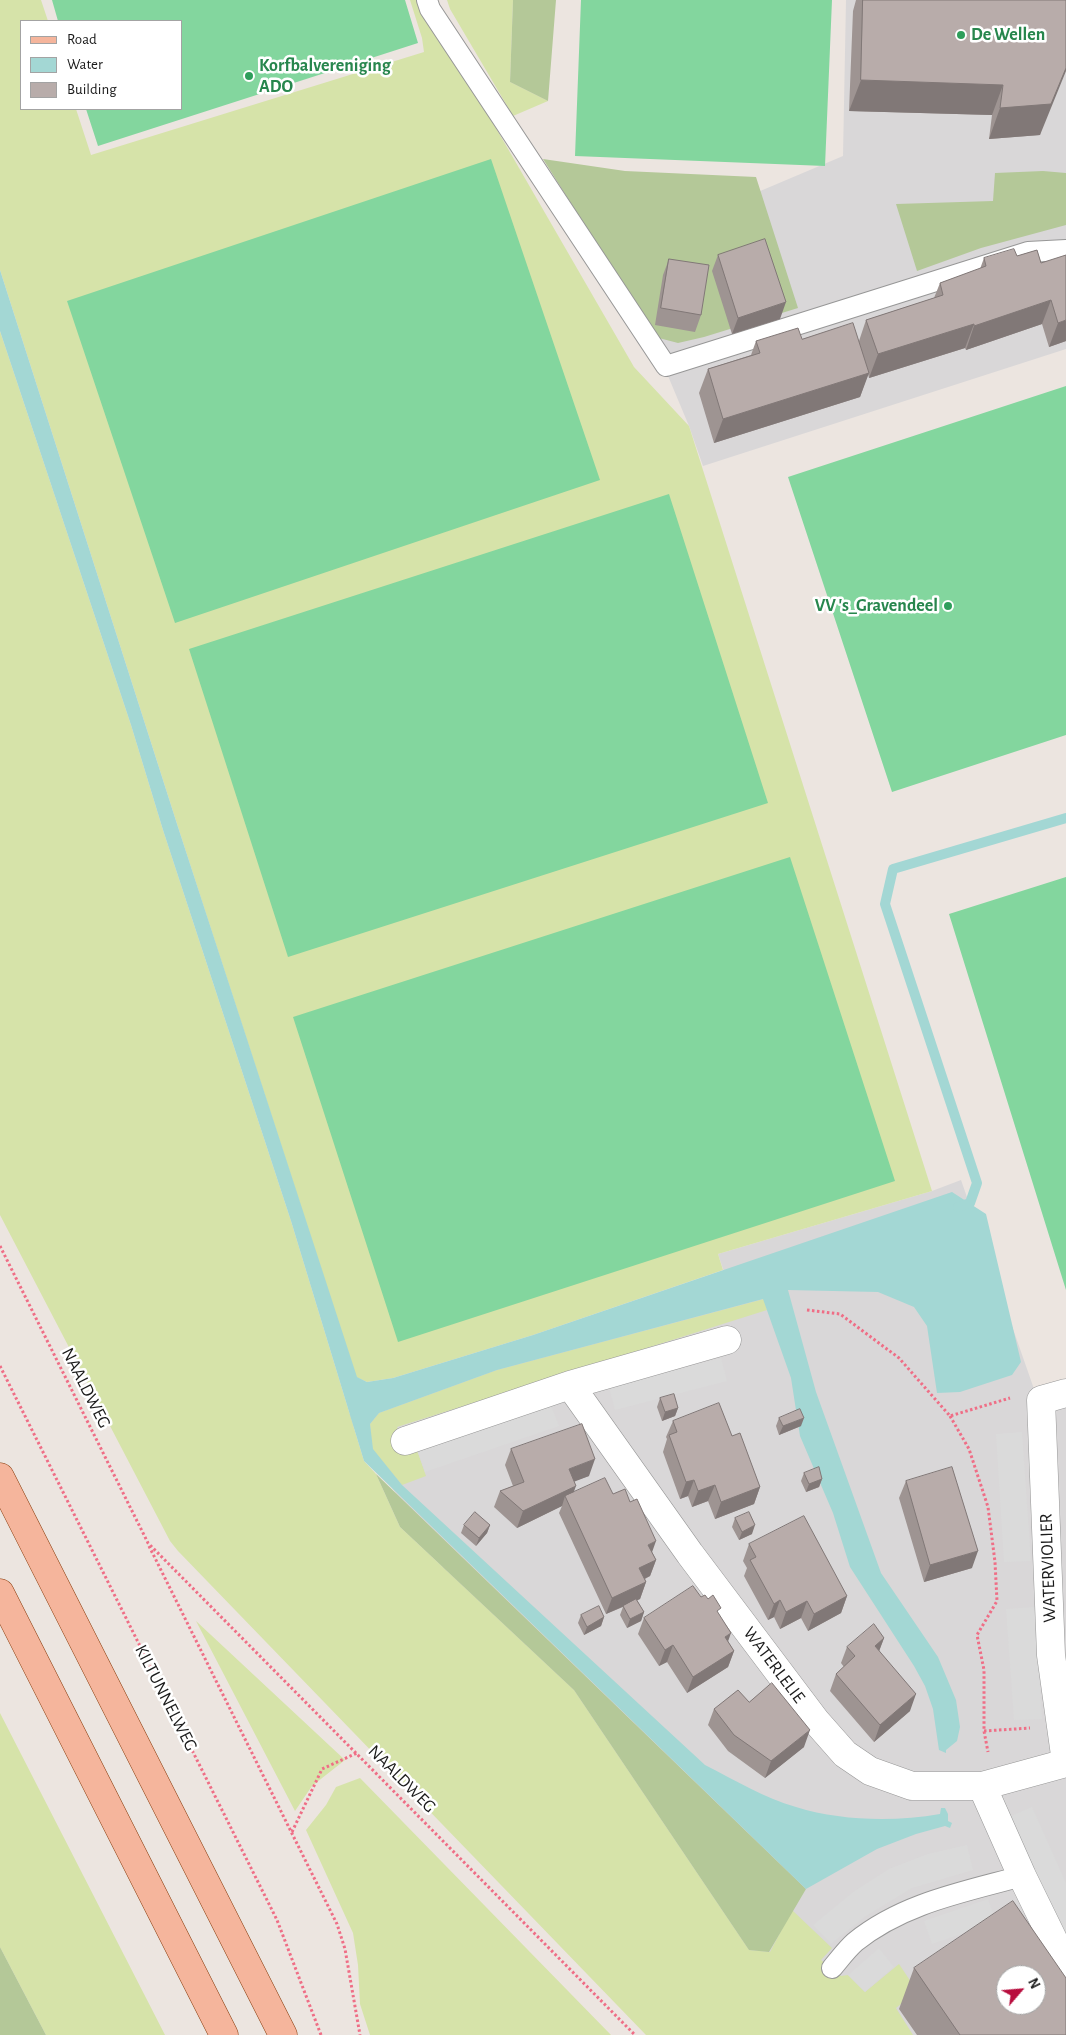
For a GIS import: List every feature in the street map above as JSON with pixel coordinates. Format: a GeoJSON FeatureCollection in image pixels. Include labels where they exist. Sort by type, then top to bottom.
{"type":"FeatureCollection","features":[{"type":"Feature","properties":{"kind":"main road"},"geometry":{"type":"LineString","coordinates":[[0,1477],[283,2035]]}},
{"type":"Feature","properties":{"kind":"main road"},"geometry":{"type":"LineString","coordinates":[[0,1593],[224,2035]]}},
{"type":"Feature","properties":{"kind":"street"},"geometry":{"type":"LineString","coordinates":[[405,1441],[570,1385],[727,1340]]}},
{"type":"Feature","properties":{"kind":"street","name":"WATERLELIE"},"geometry":{"type":"LineString","coordinates":[[570,1385],[696,1562],[815,1720],[845,1754],[870,1771],[912,1786],[988,1784],[1066,1763]]}},
{"type":"Feature","properties":{"kind":"street","name":"WATERVIOLIER"},"geometry":{"type":"LineString","coordinates":[[1054,1396],[1051,1655],[1066,1763]]}},
{"type":"Feature","properties":{"kind":"street"},"geometry":{"type":"LineString","coordinates":[[988,1784],[1022,1876],[1066,1966]]}},
{"type":"Feature","properties":{"kind":"lane"},"geometry":{"type":"LineString","coordinates":[[427,0],[430,9],[666,366],[1028,252],[1066,250]]}},
{"type":"Feature","properties":{"kind":"lane"},"geometry":{"type":"LineString","coordinates":[[832,1968],[854,1943],[888,1920],[911,1909],[955,1893],[1022,1876]]}},
{"type":"Feature","properties":{"kind":"path","name":"NAALDWEG"},"geometry":{"type":"LineString","coordinates":[[0,1246],[337,1924],[345,1949],[360,2035]]}},
{"type":"Feature","properties":{"kind":"path"},"geometry":{"type":"LineString","coordinates":[[807,1310],[840,1314],[899,1358],[950,1416],[969,1449],[988,1507],[995,1562],[997,1601],[976,1635],[984,1670],[984,1731],[988,1784]]}},
{"type":"Feature","properties":{"kind":"path","name":"KILTUNNELWEG"},"geometry":{"type":"LineString","coordinates":[[0,1366],[277,1920],[321,2035]]}},
{"type":"Feature","properties":{"kind":"path"},"geometry":{"type":"LineString","coordinates":[[950,1416],[1024,1394],[1054,1396]]}},
{"type":"Feature","properties":{"kind":"path","name":"NAALDWEG"},"geometry":{"type":"LineString","coordinates":[[148,1543],[635,2035]]}},
{"type":"Feature","properties":{"kind":"path"},"geometry":{"type":"LineString","coordinates":[[984,1731],[1061,1726]]}},
{"type":"Feature","properties":{"kind":"path"},"geometry":{"type":"LineString","coordinates":[[292,1832],[322,1769],[357,1753]]}},
{"type":"Feature","properties":{"kind":"shaded area"},"geometry":{"type":"Polygon","coordinates":[[[846,0],[1066,0],[1066,349],[703,466],[689,426],[616,252],[843,156],[846,0]]]}},
{"type":"Feature","properties":{"kind":"shaded area"},"geometry":{"type":"Polygon","coordinates":[[[961,1180],[1034,1389],[1066,1379],[1066,2035],[739,2035],[346,1415],[725,1275],[718,1254],[932,1191],[961,1180]]]}},
{"type":"Feature","properties":{"kind":"shaded area"},"geometry":{"type":"Polygon","coordinates":[[[721,1358],[727,1381],[615,1410],[609,1387],[721,1358]]]}},
{"type":"Feature","properties":{"kind":"shaded area"},"geometry":{"type":"Polygon","coordinates":[[[551,1405],[559,1426],[425,1472],[417,1450],[551,1405]]]}},
{"type":"Feature","properties":{"kind":"shaded area"},"geometry":{"type":"Polygon","coordinates":[[[1022,1432],[1031,1561],[1004,1562],[996,1434],[1022,1432]]]}},
{"type":"Feature","properties":{"kind":"shaded area"},"geometry":{"type":"Polygon","coordinates":[[[1035,1607],[1042,1719],[1014,1720],[1006,1609],[1035,1607]]]}},
{"type":"Feature","properties":{"kind":"shaded area"},"geometry":{"type":"Polygon","coordinates":[[[1032,1807],[1066,1883],[1066,1945],[1009,1817],[1032,1807]]]}},
{"type":"Feature","properties":{"kind":"shaded area"},"geometry":{"type":"Polygon","coordinates":[[[967,1845],[973,1870],[912,1888],[866,1916],[831,1944],[813,1925],[853,1892],[889,1869],[928,1854],[967,1845]]]}},
{"type":"Feature","properties":{"kind":"shaded area"},"geometry":{"type":"Polygon","coordinates":[[[988,1899],[996,1922],[932,1944],[924,1921],[988,1899]]]}},
{"type":"Feature","properties":{"kind":"shaded area"},"geometry":{"type":"Polygon","coordinates":[[[879,1948],[894,1967],[865,1992],[848,1975],[879,1948]]]}},
{"type":"Feature","properties":{"kind":"green space"},"geometry":{"type":"Polygon","coordinates":[[[0,0],[41,0],[48,20],[20,20],[20,110],[76,110],[91,155],[424,52],[422,38],[410,0],[422,0],[634,367],[689,426],[932,1191],[718,1254],[723,1270],[533,1335],[393,1378],[367,1382],[356,1377],[0,270],[0,0]]]}},
{"type":"Feature","properties":{"kind":"green space","name":"Korfbalvereniging ADO"},"geometry":{"type":"Polygon","coordinates":[[[52,0],[405,0],[418,43],[98,146],[86,110],[182,110],[182,20],[58,20],[52,0]]]}},
{"type":"Feature","properties":{"kind":"green space"},"geometry":{"type":"Polygon","coordinates":[[[447,0],[513,0],[510,82],[548,101],[513,116],[450,9],[447,0]]]}},
{"type":"Feature","properties":{"kind":"green space"},"geometry":{"type":"Polygon","coordinates":[[[513,0],[556,0],[548,101],[510,82],[513,0]]]}},
{"type":"Feature","properties":{"kind":"green space"},"geometry":{"type":"Polygon","coordinates":[[[581,0],[832,0],[825,166],[575,156],[581,0]]]}},
{"type":"Feature","properties":{"kind":"green space"},"geometry":{"type":"Polygon","coordinates":[[[491,159],[600,480],[175,623],[67,301],[491,159]]]}},
{"type":"Feature","properties":{"kind":"green space"},"geometry":{"type":"Polygon","coordinates":[[[543,159],[625,171],[756,177],[798,308],[704,337],[678,343],[655,337],[543,159]]]}},
{"type":"Feature","properties":{"kind":"green space"},"geometry":{"type":"Polygon","coordinates":[[[1043,171],[1066,173],[1066,225],[981,248],[917,271],[896,204],[993,201],[995,173],[1043,171]]]}},
{"type":"Feature","properties":{"kind":"green space"},"geometry":{"type":"Polygon","coordinates":[[[0,331],[131,725],[163,830],[291,1221],[364,1461],[376,1474],[400,1527],[574,1690],[749,1950],[770,1952],[792,1910],[832,1948],[821,1960],[841,1976],[848,1975],[865,1992],[899,1964],[917,1991],[896,2008],[913,2035],[646,2035],[170,1541],[0,1215],[0,331]]]}},
{"type":"Feature","properties":{"kind":"green space","name":"VV 's_Gravendeel"},"geometry":{"type":"Polygon","coordinates":[[[1066,386],[1066,735],[892,792],[788,477],[1066,386]]]}},
{"type":"Feature","properties":{"kind":"green space"},"geometry":{"type":"Polygon","coordinates":[[[669,494],[768,803],[288,957],[189,649],[669,494]]]}},
{"type":"Feature","properties":{"kind":"green space"},"geometry":{"type":"Polygon","coordinates":[[[790,857],[895,1181],[398,1342],[293,1017],[790,857]]]}},
{"type":"Feature","properties":{"kind":"green space"},"geometry":{"type":"Polygon","coordinates":[[[1066,877],[1066,1290],[949,914],[1066,877]]]}},
{"type":"Feature","properties":{"kind":"green space"},"geometry":{"type":"Polygon","coordinates":[[[764,1299],[767,1310],[397,1427],[407,1453],[417,1450],[426,1476],[402,1485],[372,1449],[370,1424],[379,1413],[497,1370],[764,1299]]]}},
{"type":"Feature","properties":{"kind":"green space"},"geometry":{"type":"Polygon","coordinates":[[[376,1474],[806,1889],[769,1952],[749,1950],[574,1690],[400,1527],[376,1474]]]}},
{"type":"Feature","properties":{"kind":"green space"},"geometry":{"type":"Polygon","coordinates":[[[196,1621],[345,1760],[312,1786],[295,1811],[196,1621]]]}},
{"type":"Feature","properties":{"kind":"green space"},"geometry":{"type":"Polygon","coordinates":[[[0,1713],[165,2035],[46,2035],[0,1947],[0,1713]]]}},
{"type":"Feature","properties":{"kind":"green space"},"geometry":{"type":"Polygon","coordinates":[[[360,1778],[611,2035],[370,2035],[360,2004],[358,1965],[353,1933],[306,1830],[326,1805],[336,1787],[360,1778]]]}},
{"type":"Feature","properties":{"kind":"green space"},"geometry":{"type":"Polygon","coordinates":[[[0,1947],[46,2035],[0,2035],[0,1947]]]}},
{"type":"Feature","properties":{"kind":"water"},"geometry":{"type":"Polygon","coordinates":[[[0,270],[178,827],[357,1377],[367,1382],[393,1378],[533,1335],[952,1192],[986,1214],[1021,1362],[1012,1375],[960,1392],[937,1393],[927,1326],[914,1307],[878,1292],[788,1290],[816,1392],[881,1573],[938,1657],[956,1700],[960,1727],[957,1741],[946,1750],[946,1753],[939,1750],[933,1709],[925,1686],[850,1567],[833,1513],[800,1436],[791,1378],[763,1299],[497,1370],[379,1413],[370,1424],[373,1449],[402,1485],[705,1765],[772,1799],[813,1812],[868,1819],[886,1819],[940,1814],[941,1808],[945,1808],[948,1814],[948,1821],[952,1823],[950,1828],[945,1826],[916,1834],[877,1849],[806,1889],[364,1461],[291,1221],[163,830],[131,725],[0,331],[0,270]]]}},
{"type":"Feature","properties":{"kind":"building"},"geometry":{"type":"Polygon","coordinates":[[[863,0],[1066,0],[1066,68],[1051,104],[1000,108],[1003,85],[861,80],[863,0]]]}},
{"type":"Feature","properties":{"kind":"building"},"geometry":{"type":"Polygon","coordinates":[[[765,239],[786,302],[738,318],[718,255],[765,239]]]}},
{"type":"Feature","properties":{"kind":"building"},"geometry":{"type":"Polygon","coordinates":[[[1014,249],[1017,256],[1037,250],[1041,263],[1066,255],[1066,320],[1058,323],[1051,300],[974,326],[974,324],[878,354],[866,320],[943,295],[940,283],[986,266],[984,258],[1014,249]]]}},
{"type":"Feature","properties":{"kind":"building"},"geometry":{"type":"Polygon","coordinates":[[[669,259],[709,265],[701,315],[661,308],[669,259]]]}},
{"type":"Feature","properties":{"kind":"building"},"geometry":{"type":"Polygon","coordinates":[[[853,323],[869,373],[723,419],[708,369],[760,353],[756,341],[798,328],[802,339],[853,323]]]}},
{"type":"Feature","properties":{"kind":"building"},"geometry":{"type":"Polygon","coordinates":[[[674,1394],[678,1408],[665,1412],[660,1398],[674,1394]]]}},
{"type":"Feature","properties":{"kind":"building"},"geometry":{"type":"Polygon","coordinates":[[[719,1403],[732,1436],[740,1433],[760,1487],[721,1502],[715,1485],[698,1491],[694,1480],[686,1482],[669,1435],[677,1432],[673,1421],[719,1403]]]}},
{"type":"Feature","properties":{"kind":"building"},"geometry":{"type":"Polygon","coordinates":[[[800,1409],[804,1418],[783,1426],[779,1418],[800,1409]]]}},
{"type":"Feature","properties":{"kind":"building"},"geometry":{"type":"Polygon","coordinates":[[[582,1424],[595,1459],[569,1469],[576,1486],[523,1511],[500,1491],[524,1482],[511,1449],[582,1424]]]}},
{"type":"Feature","properties":{"kind":"building"},"geometry":{"type":"Polygon","coordinates":[[[819,1467],[822,1479],[809,1484],[804,1473],[819,1467]]]}},
{"type":"Feature","properties":{"kind":"building"},"geometry":{"type":"Polygon","coordinates":[[[952,1467],[978,1551],[930,1565],[906,1481],[952,1467]]]}},
{"type":"Feature","properties":{"kind":"building"},"geometry":{"type":"Polygon","coordinates":[[[605,1478],[613,1494],[625,1489],[630,1502],[637,1499],[656,1541],[648,1545],[656,1560],[639,1568],[646,1582],[612,1598],[565,1496],[605,1478]]]}},
{"type":"Feature","properties":{"kind":"building"},"geometry":{"type":"Polygon","coordinates":[[[475,1512],[490,1525],[479,1538],[464,1525],[475,1512]]]}},
{"type":"Feature","properties":{"kind":"building"},"geometry":{"type":"Polygon","coordinates":[[[749,1512],[755,1525],[742,1532],[735,1518],[749,1512]]]}},
{"type":"Feature","properties":{"kind":"building"},"geometry":{"type":"Polygon","coordinates":[[[804,1516],[847,1596],[814,1614],[807,1601],[786,1612],[780,1600],[774,1604],[750,1560],[756,1557],[749,1544],[804,1516]]]}},
{"type":"Feature","properties":{"kind":"building"},"geometry":{"type":"Polygon","coordinates":[[[693,1586],[701,1597],[705,1595],[708,1599],[713,1595],[721,1608],[717,1611],[731,1633],[725,1637],[734,1651],[693,1677],[673,1645],[665,1650],[644,1618],[693,1586]]]}},
{"type":"Feature","properties":{"kind":"building"},"geometry":{"type":"Polygon","coordinates":[[[636,1599],[644,1612],[630,1619],[623,1606],[636,1599]]]}},
{"type":"Feature","properties":{"kind":"building"},"geometry":{"type":"Polygon","coordinates":[[[599,1606],[604,1617],[587,1627],[581,1615],[599,1606]]]}},
{"type":"Feature","properties":{"kind":"building"},"geometry":{"type":"Polygon","coordinates":[[[874,1624],[884,1638],[875,1646],[916,1694],[880,1725],[836,1674],[855,1656],[847,1647],[874,1624]]]}},
{"type":"Feature","properties":{"kind":"building"},"geometry":{"type":"Polygon","coordinates":[[[772,1683],[810,1730],[771,1761],[734,1735],[714,1709],[738,1690],[749,1702],[772,1683]]]}},
{"type":"Feature","properties":{"kind":"building"},"geometry":{"type":"Polygon","coordinates":[[[1013,1901],[1066,1978],[1066,2035],[960,2035],[914,1968],[1013,1901]]]}},
{"type":"Feature","properties":{"kind":"waterway"},"geometry":{"type":"LineString","coordinates":[[958,1207],[970,1203],[977,1183],[885,904],[893,869],[1066,818]]}},
{"type":"Feature","properties":{"kind":"place","name":"De Wellen"},"geometry":{"type":"Point","coordinates":[961,35]}},
{"type":"Feature","properties":{"kind":"place","name":"Korfbalvereniging ADO"},"geometry":{"type":"Point","coordinates":[249,76]}},
{"type":"Feature","properties":{"kind":"place","name":"VV 's_Gravendeel"},"geometry":{"type":"Point","coordinates":[948,606]}}]}
